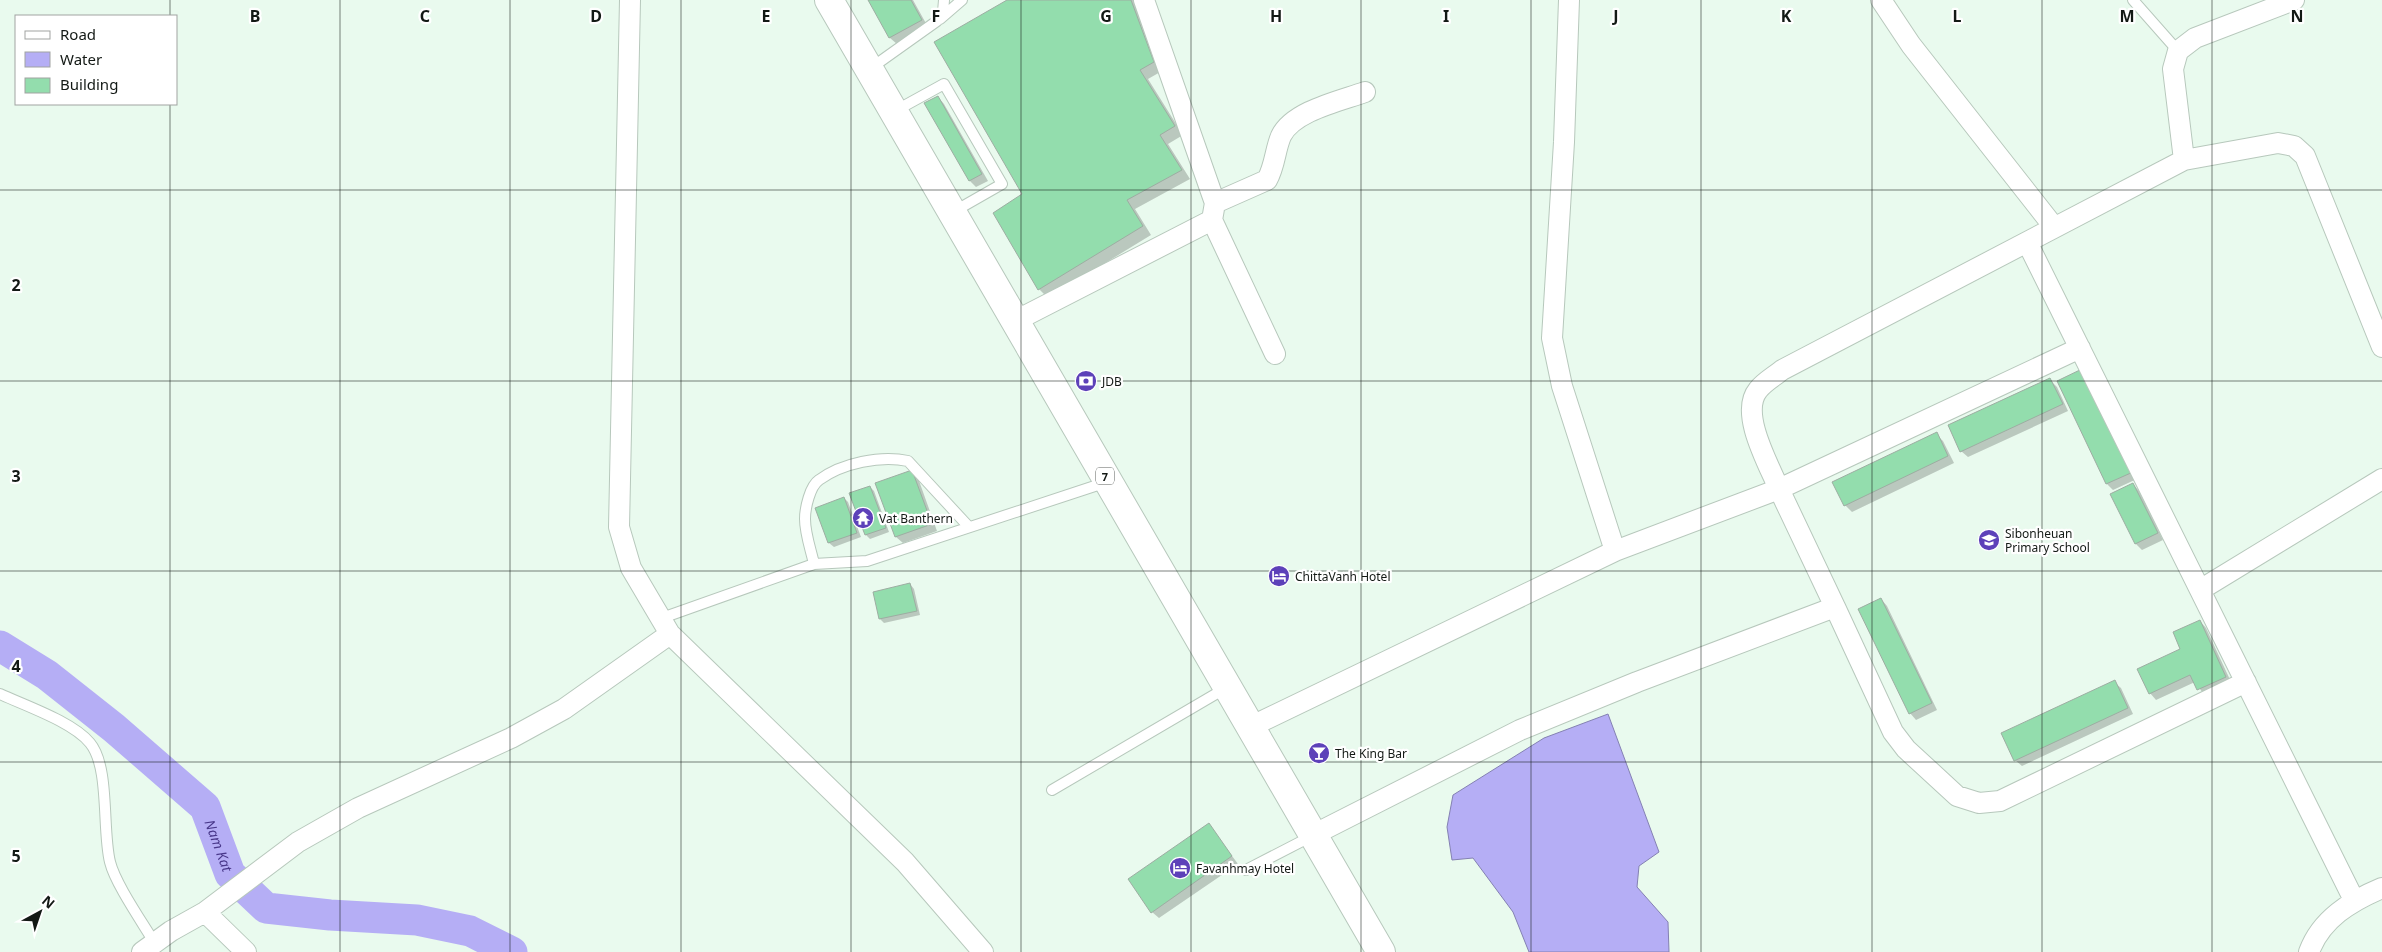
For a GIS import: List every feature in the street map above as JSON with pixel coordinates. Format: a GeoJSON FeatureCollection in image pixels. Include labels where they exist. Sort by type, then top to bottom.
{"type":"FeatureCollection","features":[{"type":"Feature","properties":{"kind":"highway","name":"7"},"geometry":{"type":"LineString","coordinates":[[829,0],[1381,952]]}},
{"type":"Feature","properties":{"kind":"street"},"geometry":{"type":"LineString","coordinates":[[630,0],[619,527],[631,568],[666,626],[905,862],[984,952]]}},
{"type":"Feature","properties":{"kind":"street"},"geometry":{"type":"LineString","coordinates":[[1144,0],[1214,212],[1275,354]]}},
{"type":"Feature","properties":{"kind":"street"},"geometry":{"type":"LineString","coordinates":[[1569,0],[1564,142],[1552,338],[1562,386],[1615,551]]}},
{"type":"Feature","properties":{"kind":"street"},"geometry":{"type":"LineString","coordinates":[[1881,0],[1912,45],[2054,227]]}},
{"type":"Feature","properties":{"kind":"street"},"geometry":{"type":"LineString","coordinates":[[2184,160],[2172,69],[2178,51],[2195,38],[2294,0]]}},
{"type":"Feature","properties":{"kind":"street"},"geometry":{"type":"LineString","coordinates":[[1015,321],[1214,212],[1267,180],[1271,173],[1281,136],[1287,126],[1303,114],[1365,92]]}},
{"type":"Feature","properties":{"kind":"street"},"geometry":{"type":"LineString","coordinates":[[2246,682],[2000,800],[1978,803],[1957,796],[1906,749],[1893,732],[1758,442],[1750,412],[1757,390],[1782,370],[2184,160],[2278,143],[2294,146],[2305,156],[2382,348]]}},
{"type":"Feature","properties":{"kind":"street"},"geometry":{"type":"LineString","coordinates":[[2028,242],[2354,900]]}},
{"type":"Feature","properties":{"kind":"street"},"geometry":{"type":"LineString","coordinates":[[1250,727],[1615,551],[1779,489],[2080,348]]}},
{"type":"Feature","properties":{"kind":"street"},"geometry":{"type":"LineString","coordinates":[[2200,590],[2382,479]]}},
{"type":"Feature","properties":{"kind":"street"},"geometry":{"type":"LineString","coordinates":[[1313,835],[1520,730],[1637,682],[1835,607]]}},
{"type":"Feature","properties":{"kind":"street"},"geometry":{"type":"LineString","coordinates":[[148,947],[205,912],[298,842],[358,808],[511,738],[564,709],[666,626]]}},
{"type":"Feature","properties":{"kind":"street"},"geometry":{"type":"LineString","coordinates":[[2309,952],[2323,926],[2354,900],[2382,888]]}},
{"type":"Feature","properties":{"kind":"street"},"geometry":{"type":"LineString","coordinates":[[205,912],[246,952]]}},
{"type":"Feature","properties":{"kind":"lane"},"geometry":{"type":"LineString","coordinates":[[937,21],[943,12],[944,0]]}},
{"type":"Feature","properties":{"kind":"lane"},"geometry":{"type":"LineString","coordinates":[[869,70],[937,21],[962,0]]}},
{"type":"Feature","properties":{"kind":"lane"},"geometry":{"type":"LineString","coordinates":[[2132,0],[2178,51]]}},
{"type":"Feature","properties":{"kind":"lane"},"geometry":{"type":"LineString","coordinates":[[894,111],[944,84],[1002,184],[952,212]]}},
{"type":"Feature","properties":{"kind":"lane"},"geometry":{"type":"LineString","coordinates":[[814,564],[805,518],[810,495],[818,480],[855,464],[894,458],[908,461],[969,527]]}},
{"type":"Feature","properties":{"kind":"lane"},"geometry":{"type":"LineString","coordinates":[[666,626],[814,564],[868,562],[1108,482]]}},
{"type":"Feature","properties":{"kind":"lane"},"geometry":{"type":"LineString","coordinates":[[1052,790],[1227,687]]}},
{"type":"Feature","properties":{"kind":"lane"},"geometry":{"type":"LineString","coordinates":[[0,694],[72,726],[91,744],[102,769],[104,812],[110,863],[148,947]]}},
{"type":"Feature","properties":{"kind":"lane"},"geometry":{"type":"LineString","coordinates":[[1246,870],[1313,835]]}},
{"type":"Feature","properties":{"kind":"water"},"geometry":{"type":"Polygon","coordinates":[[[1608,714],[1659,852],[1639,866],[1637,887],[1668,922],[1669,952],[1529,952],[1513,912],[1473,858],[1452,860],[1447,827],[1453,795],[1544,738],[1608,714]]]}},
{"type":"Feature","properties":{"kind":"building"},"geometry":{"type":"Polygon","coordinates":[[[868,0],[911,0],[922,20],[889,38],[868,0]]]}},
{"type":"Feature","properties":{"kind":"building"},"geometry":{"type":"Polygon","coordinates":[[[1007,0],[1131,0],[1154,62],[1140,70],[1175,126],[1160,135],[1182,170],[1127,200],[1143,226],[1038,290],[993,213],[1022,194],[934,42],[1007,0]]]}},
{"type":"Feature","properties":{"kind":"building"},"geometry":{"type":"Polygon","coordinates":[[[938,96],[982,174],[969,181],[924,103],[938,96]]]}},
{"type":"Feature","properties":{"kind":"building"},"geometry":{"type":"Polygon","coordinates":[[[2084,368],[2133,472],[2106,484],[2057,381],[2084,368]]]}},
{"type":"Feature","properties":{"kind":"building"},"geometry":{"type":"Polygon","coordinates":[[[2050,378],[2063,404],[1960,452],[1948,425],[2050,378]]]}},
{"type":"Feature","properties":{"kind":"building"},"geometry":{"type":"Polygon","coordinates":[[[1937,432],[1948,456],[1844,506],[1832,482],[1937,432]]]}},
{"type":"Feature","properties":{"kind":"building"},"geometry":{"type":"Polygon","coordinates":[[[912,470],[932,524],[895,537],[875,483],[912,470]]]}},
{"type":"Feature","properties":{"kind":"building"},"geometry":{"type":"Polygon","coordinates":[[[2133,483],[2158,533],[2135,544],[2110,494],[2133,483]]]}},
{"type":"Feature","properties":{"kind":"building"},"geometry":{"type":"Polygon","coordinates":[[[870,486],[886,528],[865,535],[849,493],[870,486]]]}},
{"type":"Feature","properties":{"kind":"building"},"geometry":{"type":"Polygon","coordinates":[[[844,497],[857,533],[828,543],[815,508],[844,497]]]}},
{"type":"Feature","properties":{"kind":"building"},"geometry":{"type":"Polygon","coordinates":[[[910,583],[917,611],[879,619],[873,592],[910,583]]]}},
{"type":"Feature","properties":{"kind":"building"},"geometry":{"type":"Polygon","coordinates":[[[1881,598],[1932,703],[1909,714],[1858,609],[1881,598]]]}},
{"type":"Feature","properties":{"kind":"building"},"geometry":{"type":"Polygon","coordinates":[[[2200,620],[2226,677],[2197,690],[2190,675],[2149,694],[2137,669],[2180,649],[2173,632],[2200,620]]]}},
{"type":"Feature","properties":{"kind":"building"},"geometry":{"type":"Polygon","coordinates":[[[2115,680],[2128,708],[2014,761],[2001,733],[2115,680]]]}},
{"type":"Feature","properties":{"kind":"building","name":"Favanhmay Hotel"},"geometry":{"type":"Polygon","coordinates":[[[1209,823],[1232,856],[1151,913],[1128,879],[1209,823]]]}},
{"type":"Feature","properties":{"kind":"waterway","name":"Nam Kat"},"geometry":{"type":"LineString","coordinates":[[0,646],[47,675],[114,728],[205,807],[230,874],[266,908],[330,915],[417,920],[470,931],[512,952]]}},
{"type":"Feature","properties":{"kind":"place","name":"JDB"},"geometry":{"type":"Point","coordinates":[1086,381]}},
{"type":"Feature","properties":{"kind":"place","name":"Vat Banthern"},"geometry":{"type":"Point","coordinates":[863,518]}},
{"type":"Feature","properties":{"kind":"place","name":"Sibonheuan Primary School"},"geometry":{"type":"Point","coordinates":[1989,540]}},
{"type":"Feature","properties":{"kind":"place","name":"ChittaVanh Hotel"},"geometry":{"type":"Point","coordinates":[1279,576]}},
{"type":"Feature","properties":{"kind":"place","name":"The King Bar"},"geometry":{"type":"Point","coordinates":[1319,753]}},
{"type":"Feature","properties":{"kind":"place","name":"Favanhmay Hotel"},"geometry":{"type":"Point","coordinates":[1180,868]}}]}
